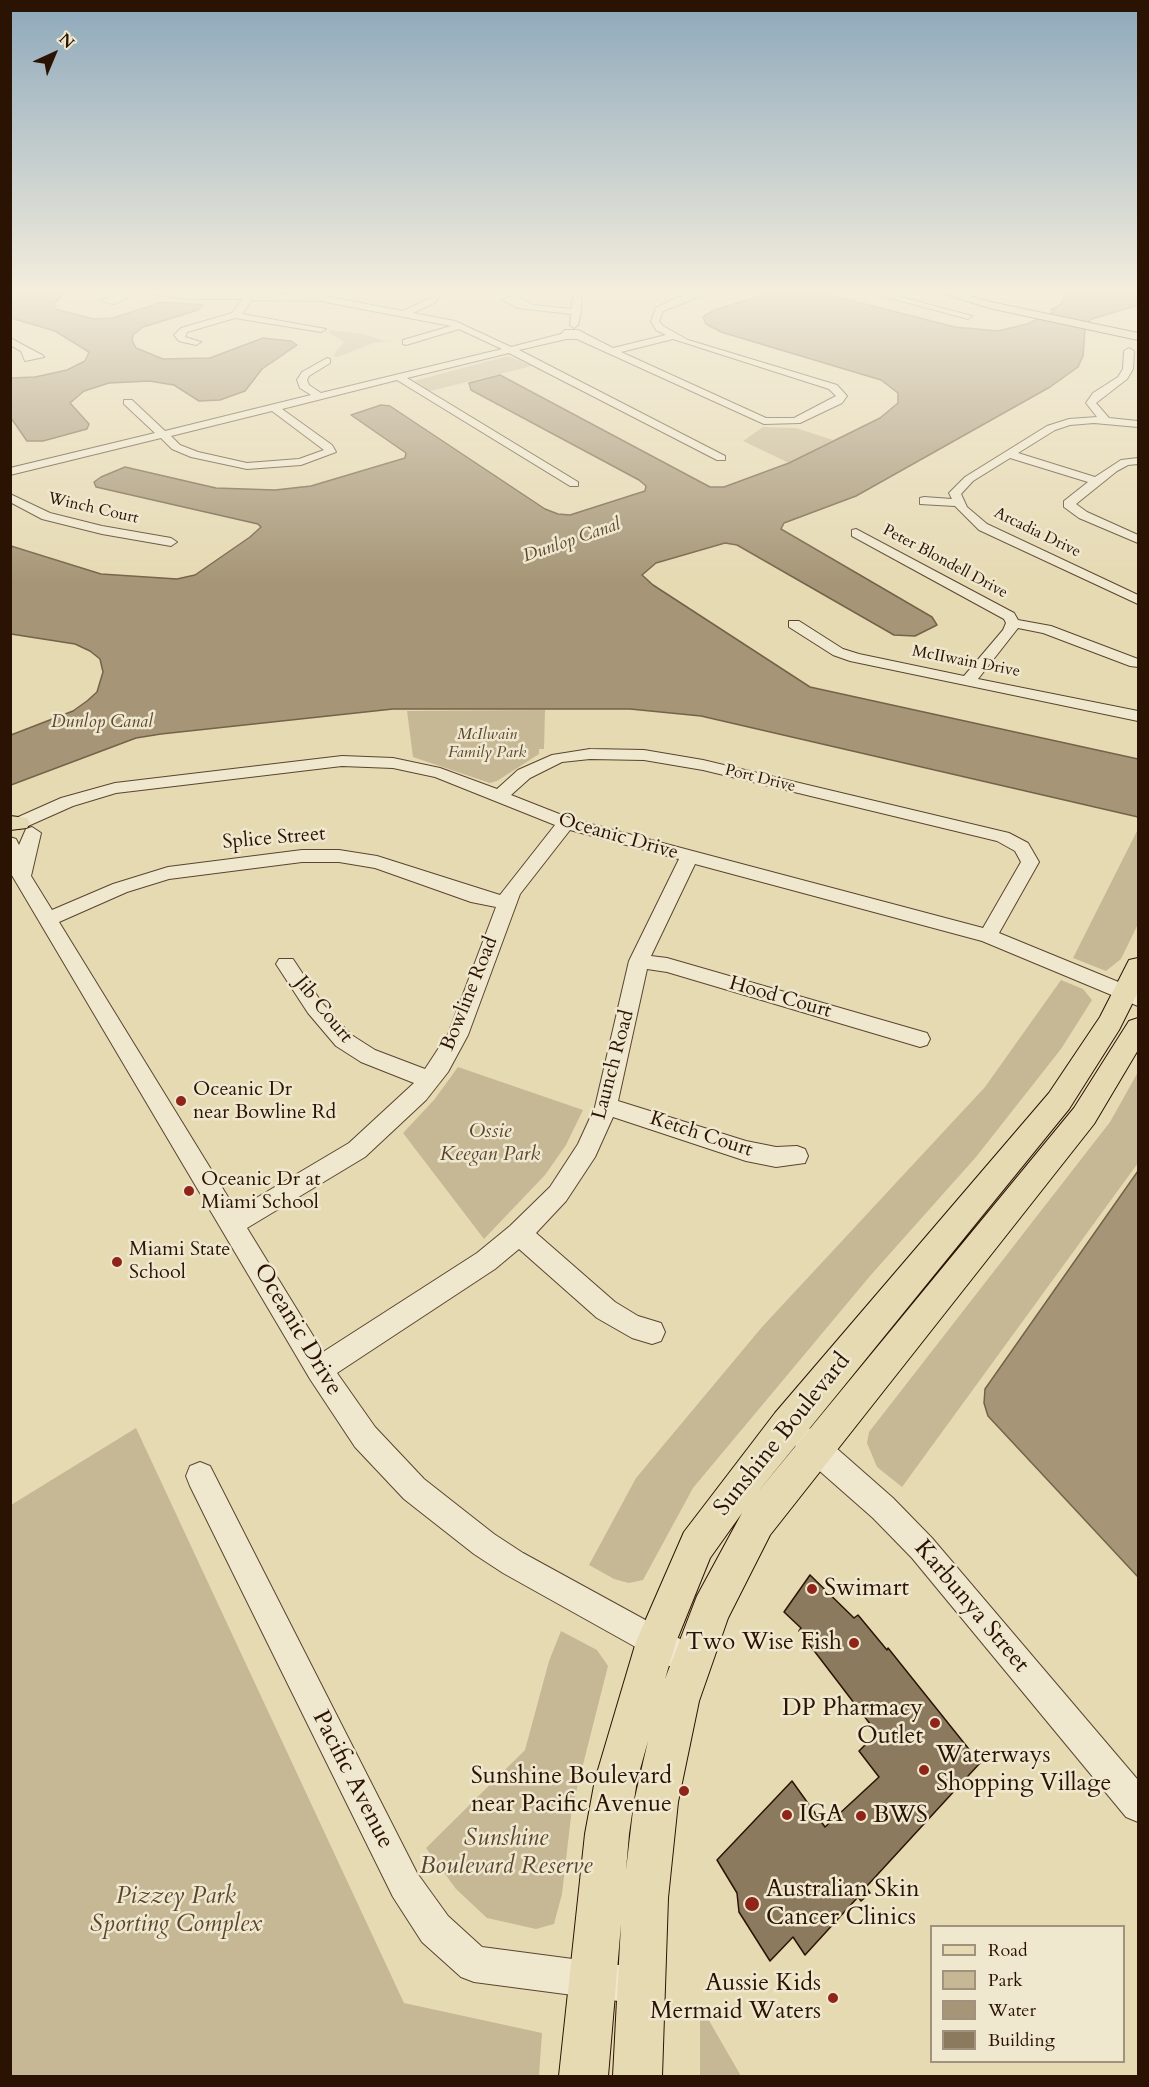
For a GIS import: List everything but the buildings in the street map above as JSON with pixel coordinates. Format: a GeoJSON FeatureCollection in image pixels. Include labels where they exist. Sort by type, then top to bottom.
{"type":"FeatureCollection","features":[{"type":"Feature","properties":{"kind":"main road","name":"Sunshine Boulevard"},"geometry":{"type":"LineString","coordinates":[[801,1436],[1046,1118],[1082,1069],[1135,986]]}},
{"type":"Feature","properties":{"kind":"main road","name":"Sunshine Boulevard"},"geometry":{"type":"LineString","coordinates":[[641,1986],[645,1898],[656,1802],[670,1731],[674,1652],[697,1545],[723,1507],[801,1436],[1078,1125],[1138,1028]]}},
{"type":"Feature","properties":{"kind":"main road","name":"Sunshine Boulevard"},"geometry":{"type":"LineString","coordinates":[[591,1980],[607,1834],[616,1780],[674,1652]]}},
{"type":"Feature","properties":{"kind":"main road"},"geometry":{"type":"LineString","coordinates":[[583,2076],[591,1980]]}},
{"type":"Feature","properties":{"kind":"main road"},"geometry":{"type":"LineString","coordinates":[[638,2076],[641,1986]]}},
{"type":"Feature","properties":{"kind":"street"},"geometry":{"type":"LineString","coordinates":[[306,387],[320,397]]}},
{"type":"Feature","properties":{"kind":"street"},"geometry":{"type":"LineString","coordinates":[[10,472],[360,387]]}},
{"type":"Feature","properties":{"kind":"street"},"geometry":{"type":"LineString","coordinates":[[415,387],[574,484]]}},
{"type":"Feature","properties":{"kind":"street"},"geometry":{"type":"LineString","coordinates":[[582,387],[721,459]]}},
{"type":"Feature","properties":{"kind":"street"},"geometry":{"type":"LineString","coordinates":[[692,387],[764,421],[796,421],[831,405],[842,396],[833,387]]}},
{"type":"Feature","properties":{"kind":"street"},"geometry":{"type":"LineString","coordinates":[[1106,421],[1091,403],[1097,395],[1109,387]]}},
{"type":"Feature","properties":{"kind":"street"},"geometry":{"type":"LineString","coordinates":[[128,402],[163,435],[186,452],[247,466],[291,464],[330,452],[327,447],[274,408]]}},
{"type":"Feature","properties":{"kind":"street"},"geometry":{"type":"LineString","coordinates":[[924,501],[959,502],[955,494],[969,479],[1051,428],[1069,422],[1106,421],[1138,424]]}},
{"type":"Feature","properties":{"kind":"street"},"geometry":{"type":"LineString","coordinates":[[1009,454],[1096,481]]}},
{"type":"Feature","properties":{"kind":"street"},"geometry":{"type":"LineString","coordinates":[[1138,461],[1125,462],[1096,481],[1068,504],[1083,515],[1138,539]]}},
{"type":"Feature","properties":{"kind":"street","name":"Winch Court"},"geometry":{"type":"LineString","coordinates":[[10,497],[46,516],[102,530],[171,542]]}},
{"type":"Feature","properties":{"kind":"street","name":"Arcadia Drive"},"geometry":{"type":"LineString","coordinates":[[959,502],[962,509],[983,526],[1138,600]]}},
{"type":"Feature","properties":{"kind":"street","name":"Peter Blondell Drive"},"geometry":{"type":"LineString","coordinates":[[856,533],[1008,615],[1013,623],[1010,631],[968,681]]}},
{"type":"Feature","properties":{"kind":"street"},"geometry":{"type":"LineString","coordinates":[[1013,623],[1046,629],[1136,663]]}},
{"type":"Feature","properties":{"kind":"street","name":"McIIwain Drive"},"geometry":{"type":"LineString","coordinates":[[794,624],[838,652],[855,658],[1138,716]]}},
{"type":"Feature","properties":{"kind":"street","name":"Port Drive"},"geometry":{"type":"LineString","coordinates":[[498,796],[524,774],[558,758],[590,754],[644,755],[703,765],[1003,837],[1015,842],[1026,851]]}},
{"type":"Feature","properties":{"kind":"street","name":"Oceanic Drive"},"geometry":{"type":"LineString","coordinates":[[674,1652],[513,1563],[448,1517],[408,1482],[373,1446],[345,1410],[320,1370],[17,868],[19,830],[88,795],[128,786],[357,760],[393,763],[427,769],[566,823],[988,936],[1135,986]]}},
{"type":"Feature","properties":{"kind":"street","name":"Bowline Road"},"geometry":{"type":"LineString","coordinates":[[233,1224],[357,1150],[396,1117],[429,1080],[461,1027],[506,903],[518,881],[566,823]]}},
{"type":"Feature","properties":{"kind":"street"},"geometry":{"type":"LineString","coordinates":[[988,936],[1029,867],[1030,862],[1026,851],[1044,846]]}},
{"type":"Feature","properties":{"kind":"street","name":"Splice Street"},"geometry":{"type":"LineString","coordinates":[[49,919],[120,888],[168,873],[319,855],[377,862],[478,897],[506,903]]}},
{"type":"Feature","properties":{"kind":"street","name":"Launch Road"},"geometry":{"type":"LineString","coordinates":[[320,1370],[466,1275],[519,1234],[558,1194],[587,1150],[606,1107],[639,961],[690,856]]}},
{"type":"Feature","properties":{"kind":"street","name":"Hood Court"},"geometry":{"type":"LineString","coordinates":[[639,961],[667,965],[920,1039]]}},
{"type":"Feature","properties":{"kind":"street","name":"Jib Court"},"geometry":{"type":"LineString","coordinates":[[286,964],[315,1008],[343,1040],[368,1056],[429,1080]]}},
{"type":"Feature","properties":{"kind":"street","name":"Ketch Court"},"geometry":{"type":"LineString","coordinates":[[606,1107],[629,1112],[746,1151],[776,1157],[797,1156]]}},
{"type":"Feature","properties":{"kind":"street"},"geometry":{"type":"LineString","coordinates":[[519,1234],[606,1310],[625,1323],[652,1332]]}},
{"type":"Feature","properties":{"kind":"street","name":"Karbunya Street"},"geometry":{"type":"LineString","coordinates":[[801,1436],[883,1508],[922,1548],[1138,1805]]}},
{"type":"Feature","properties":{"kind":"street","name":"Pacific Avenue"},"geometry":{"type":"LineString","coordinates":[[200,1476],[405,1885],[435,1929],[474,1964],[641,1986]]}},
{"type":"Feature","properties":{"kind":"green space"},"geometry":{"type":"Polygon","coordinates":[[[424,387],[445,387],[430,391],[424,387]]]}},
{"type":"Feature","properties":{"kind":"green space"},"geometry":{"type":"Polygon","coordinates":[[[763,427],[796,428],[833,440],[789,463],[743,441],[763,427]]]}},
{"type":"Feature","properties":{"kind":"green space","name":"McIlwain Family Park"},"geometry":{"type":"Polygon","coordinates":[[[545,710],[544,749],[539,749],[539,754],[497,781],[490,783],[413,757],[407,711],[545,710]]]}},
{"type":"Feature","properties":{"kind":"green space"},"geometry":{"type":"Polygon","coordinates":[[[1138,829],[1138,924],[1121,959],[1106,971],[1073,958],[1138,829]]]}},
{"type":"Feature","properties":{"kind":"green space"},"geometry":{"type":"Polygon","coordinates":[[[1061,980],[1083,989],[1092,1000],[1061,1049],[976,1157],[870,1276],[693,1488],[643,1580],[629,1583],[614,1579],[589,1565],[636,1478],[762,1327],[985,1087],[1061,980]]]}},
{"type":"Feature","properties":{"kind":"green space","name":"Ossie Keegan Park"},"geometry":{"type":"Polygon","coordinates":[[[458,1067],[583,1110],[566,1145],[545,1175],[484,1239],[403,1133],[434,1100],[458,1067]]]}},
{"type":"Feature","properties":{"kind":"green space"},"geometry":{"type":"Polygon","coordinates":[[[1138,1072],[1138,1163],[902,1487],[877,1467],[867,1443],[869,1432],[1110,1122],[1138,1072]]]}},
{"type":"Feature","properties":{"kind":"green space","name":"Pizzey Park Sporting Complex"},"geometry":{"type":"Polygon","coordinates":[[[136,1428],[404,2003],[542,2033],[539,2076],[11,2076],[11,1505],[136,1428]]]}},
{"type":"Feature","properties":{"kind":"green space","name":"Sunshine Boulevard Reserve"},"geometry":{"type":"Polygon","coordinates":[[[561,1631],[597,1650],[608,1666],[572,1808],[562,1894],[554,1924],[536,1929],[487,1918],[456,1889],[426,1848],[525,1750],[549,1661],[561,1631]]]}},
{"type":"Feature","properties":{"kind":"green space"},"geometry":{"type":"Polygon","coordinates":[[[700,2005],[741,2076],[700,2076],[700,2005]]]}},
{"type":"Feature","properties":{"kind":"water"},"geometry":{"type":"Polygon","coordinates":[[[11,387],[95,387],[84,391],[70,403],[89,424],[87,429],[43,441],[27,441],[11,418],[11,387]]]}},
{"type":"Feature","properties":{"kind":"water"},"geometry":{"type":"Polygon","coordinates":[[[178,387],[248,387],[245,391],[220,400],[199,401],[178,387]]]}},
{"type":"Feature","properties":{"kind":"water","name":"Dunlop Canal"},"geometry":{"type":"Polygon","coordinates":[[[470,387],[523,387],[710,487],[724,487],[789,463],[880,418],[898,403],[898,393],[891,387],[1049,387],[856,496],[784,523],[781,529],[932,617],[937,625],[915,636],[894,635],[737,545],[725,543],[656,563],[642,575],[653,585],[810,687],[1138,759],[1138,817],[701,716],[630,709],[393,709],[161,734],[136,738],[11,785],[11,735],[73,711],[97,692],[103,672],[100,659],[75,644],[11,634],[11,546],[101,574],[177,579],[195,575],[261,527],[258,524],[96,487],[94,482],[101,477],[125,467],[216,488],[275,490],[311,486],[405,458],[406,453],[351,415],[381,405],[390,406],[545,509],[558,514],[570,515],[645,491],[646,486],[639,480],[471,390],[470,387]]]}},
{"type":"Feature","properties":{"kind":"water"},"geometry":{"type":"Polygon","coordinates":[[[1138,1171],[1138,1577],[988,1416],[984,1403],[985,1389],[1138,1171]]]}},
{"type":"Feature","properties":{"kind":"place","name":"Oceanic Dr near Bowline Rd"},"geometry":{"type":"Point","coordinates":[181,1101]}},
{"type":"Feature","properties":{"kind":"place","name":"Oceanic Dr at Miami School"},"geometry":{"type":"Point","coordinates":[189,1191]}},
{"type":"Feature","properties":{"kind":"place","name":"Miami State School"},"geometry":{"type":"Point","coordinates":[117,1262]}},
{"type":"Feature","properties":{"kind":"place","name":"Swimart"},"geometry":{"type":"Point","coordinates":[812,1589]}},
{"type":"Feature","properties":{"kind":"place","name":"Two Wise Fish"},"geometry":{"type":"Point","coordinates":[854,1643]}},
{"type":"Feature","properties":{"kind":"place","name":"DP Pharmacy Outlet"},"geometry":{"type":"Point","coordinates":[935,1723]}},
{"type":"Feature","properties":{"kind":"place","name":"Waterways Shopping Village"},"geometry":{"type":"Point","coordinates":[924,1770]}},
{"type":"Feature","properties":{"kind":"place","name":"Sunshine Boulevard near Pacific Avenue"},"geometry":{"type":"Point","coordinates":[684,1791]}},
{"type":"Feature","properties":{"kind":"place","name":"IGA"},"geometry":{"type":"Point","coordinates":[787,1815]}},
{"type":"Feature","properties":{"kind":"place","name":"BWS"},"geometry":{"type":"Point","coordinates":[861,1816]}},
{"type":"Feature","properties":{"kind":"place","name":"Australian Skin Cancer Clinics"},"geometry":{"type":"Point","coordinates":[752,1904]}},
{"type":"Feature","properties":{"kind":"place","name":"Aussie Kids Mermaid Waters"},"geometry":{"type":"Point","coordinates":[833,1998]}}]}
